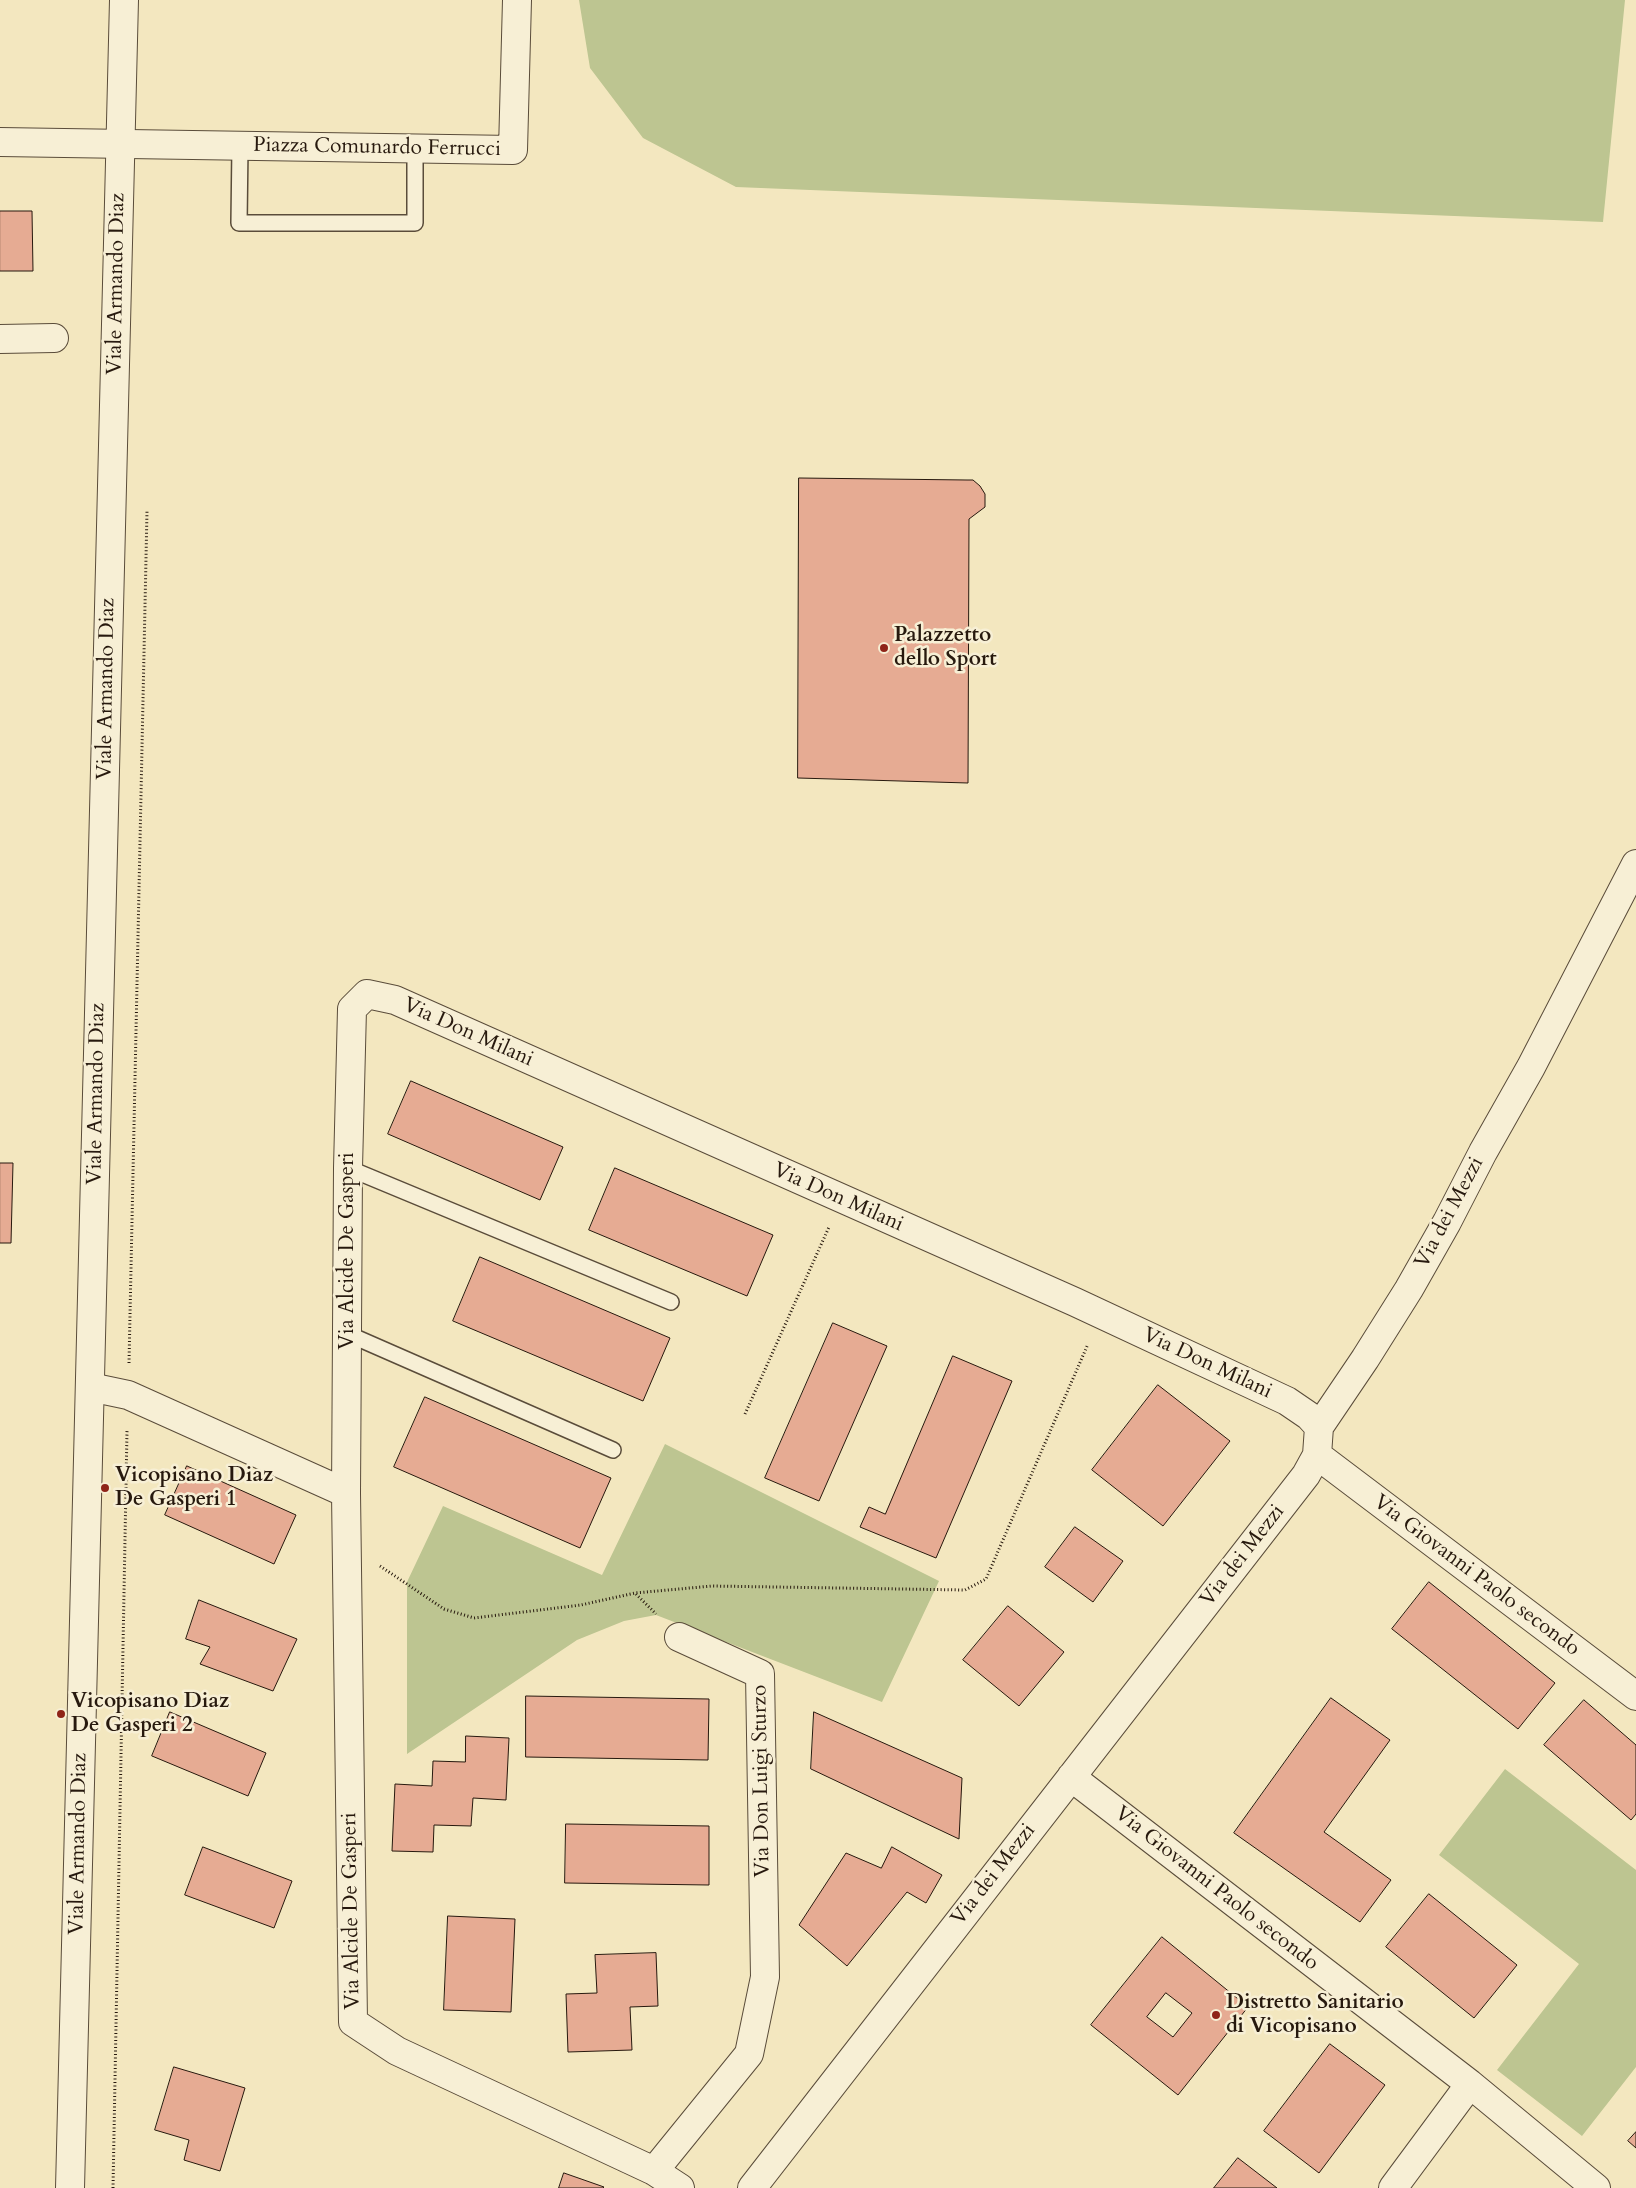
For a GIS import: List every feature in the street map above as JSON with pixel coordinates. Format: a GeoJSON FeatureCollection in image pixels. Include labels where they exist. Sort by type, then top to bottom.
{"type":"FeatureCollection","features":[{"type":"Feature","properties":{"kind":"street","name":"Viale Armando Diaz"},"geometry":{"type":"LineString","coordinates":[[70,2188],[124,0]]}},
{"type":"Feature","properties":{"kind":"street","name":"Piazza Comunardo Ferrucci"},"geometry":{"type":"LineString","coordinates":[[0,142],[514,150],[517,0]]}},
{"type":"Feature","properties":{"kind":"street"},"geometry":{"type":"LineString","coordinates":[[0,339],[54,338]]}},
{"type":"Feature","properties":{"kind":"street","name":"Via dei Mezzi"},"geometry":{"type":"LineString","coordinates":[[752,2188],[1306,1475],[1317,1455],[1318,1427],[1365,1359],[1409,1289],[1531,1067],[1636,864]]}},
{"type":"Feature","properties":{"kind":"street","name":"Via Don Milani"},"geometry":{"type":"LineString","coordinates":[[352,1009],[367,994],[395,1000],[841,1200],[1101,1313],[1288,1401],[1309,1416],[1318,1427]]}},
{"type":"Feature","properties":{"kind":"street","name":"Via Alcide De Gasperi"},"geometry":{"type":"LineString","coordinates":[[352,1009],[348,1168],[346,1544],[353,2022],[397,2051],[654,2171],[680,2188]]}},
{"type":"Feature","properties":{"kind":"street"},"geometry":{"type":"LineString","coordinates":[[90,1386],[128,1395],[346,1493]]}},
{"type":"Feature","properties":{"kind":"street","name":"Via Giovanni Paolo secondo"},"geometry":{"type":"LineString","coordinates":[[1317,1455],[1636,1696]]}},
{"type":"Feature","properties":{"kind":"street","name":"Via Don Luigi Sturzo"},"geometry":{"type":"LineString","coordinates":[[654,2171],[748,2054],[765,1977],[760,1674],[679,1637]]}},
{"type":"Feature","properties":{"kind":"street","name":"Via Giovanni Paolo secondo"},"geometry":{"type":"LineString","coordinates":[[1071,1777],[1470,2084],[1596,2188]]}},
{"type":"Feature","properties":{"kind":"street"},"geometry":{"type":"LineString","coordinates":[[1393,2188],[1470,2084]]}},
{"type":"Feature","properties":{"kind":"lane"},"geometry":{"type":"LineString","coordinates":[[240,146],[239,222],[415,223],[416,149]]}},
{"type":"Feature","properties":{"kind":"lane"},"geometry":{"type":"LineString","coordinates":[[348,1168],[671,1302]]}},
{"type":"Feature","properties":{"kind":"lane"},"geometry":{"type":"LineString","coordinates":[[348,1334],[613,1450]]}},
{"type":"Feature","properties":{"kind":"path"},"geometry":{"type":"LineString","coordinates":[[113,2188],[148,504]]}},
{"type":"Feature","properties":{"kind":"path"},"geometry":{"type":"LineString","coordinates":[[745,1414],[841,1200]]}},
{"type":"Feature","properties":{"kind":"path"},"geometry":{"type":"LineString","coordinates":[[346,1544],[444,1609],[474,1618],[581,1605],[635,1593],[712,1586],[965,1590],[986,1579],[1101,1313]]}},
{"type":"Feature","properties":{"kind":"green space"},"geometry":{"type":"Polygon","coordinates":[[[579,0],[1625,0],[1603,222],[736,187],[643,138],[590,68],[579,0]]]}},
{"type":"Feature","properties":{"kind":"green space"},"geometry":{"type":"Polygon","coordinates":[[[665,1444],[939,1581],[882,1702],[656,1615],[624,1621],[577,1640],[407,1754],[407,1582],[443,1506],[602,1575],[665,1444]]]}},
{"type":"Feature","properties":{"kind":"green space"},"geometry":{"type":"Polygon","coordinates":[[[1505,1769],[1636,1870],[1636,2067],[1582,2136],[1497,2070],[1579,1964],[1439,1855],[1505,1769]]]}},
{"type":"Feature","properties":{"kind":"building"},"geometry":{"type":"Polygon","coordinates":[[[0,211],[32,211],[33,271],[0,271],[0,211]]]}},
{"type":"Feature","properties":{"kind":"building","name":"Palazzetto dello Sport"},"geometry":{"type":"Polygon","coordinates":[[[799,478],[973,480],[985,494],[985,507],[969,519],[968,783],[798,778],[799,478]]]}},
{"type":"Feature","properties":{"kind":"building"},"geometry":{"type":"Polygon","coordinates":[[[411,1081],[563,1147],[540,1200],[388,1134],[411,1081]]]}},
{"type":"Feature","properties":{"kind":"building"},"geometry":{"type":"Polygon","coordinates":[[[0,1163],[13,1163],[11,1243],[0,1243],[0,1163]]]}},
{"type":"Feature","properties":{"kind":"building"},"geometry":{"type":"Polygon","coordinates":[[[615,1168],[773,1235],[747,1296],[589,1230],[615,1168]]]}},
{"type":"Feature","properties":{"kind":"building"},"geometry":{"type":"Polygon","coordinates":[[[480,1257],[670,1338],[643,1401],[453,1321],[480,1257]]]}},
{"type":"Feature","properties":{"kind":"building"},"geometry":{"type":"Polygon","coordinates":[[[833,1323],[887,1346],[819,1501],[765,1478],[833,1323]]]}},
{"type":"Feature","properties":{"kind":"building"},"geometry":{"type":"Polygon","coordinates":[[[953,1356],[1012,1381],[936,1558],[860,1527],[869,1507],[885,1514],[953,1356]]]}},
{"type":"Feature","properties":{"kind":"building"},"geometry":{"type":"Polygon","coordinates":[[[1158,1385],[1230,1441],[1163,1526],[1092,1470],[1158,1385]]]}},
{"type":"Feature","properties":{"kind":"building"},"geometry":{"type":"Polygon","coordinates":[[[425,1397],[611,1478],[580,1548],[394,1467],[425,1397]]]}},
{"type":"Feature","properties":{"kind":"building"},"geometry":{"type":"Polygon","coordinates":[[[187,1466],[296,1515],[274,1564],[165,1515],[187,1466]]]}},
{"type":"Feature","properties":{"kind":"building"},"geometry":{"type":"Polygon","coordinates":[[[1075,1527],[1123,1561],[1093,1602],[1045,1567],[1075,1527]]]}},
{"type":"Feature","properties":{"kind":"building"},"geometry":{"type":"Polygon","coordinates":[[[1429,1582],[1555,1683],[1518,1729],[1392,1629],[1429,1582]]]}},
{"type":"Feature","properties":{"kind":"building"},"geometry":{"type":"Polygon","coordinates":[[[199,1600],[297,1639],[273,1691],[200,1664],[210,1647],[186,1639],[199,1600]]]}},
{"type":"Feature","properties":{"kind":"building"},"geometry":{"type":"Polygon","coordinates":[[[1008,1606],[1064,1652],[1019,1706],[963,1660],[1008,1606]]]}},
{"type":"Feature","properties":{"kind":"building"},"geometry":{"type":"Polygon","coordinates":[[[526,1696],[709,1699],[708,1760],[526,1757],[526,1696]]]}},
{"type":"Feature","properties":{"kind":"building"},"geometry":{"type":"Polygon","coordinates":[[[1331,1698],[1390,1740],[1324,1832],[1391,1880],[1360,1922],[1234,1833],[1331,1698]]]}},
{"type":"Feature","properties":{"kind":"building"},"geometry":{"type":"Polygon","coordinates":[[[1584,1700],[1636,1745],[1636,1814],[1631,1820],[1544,1745],[1584,1700]]]}},
{"type":"Feature","properties":{"kind":"building"},"geometry":{"type":"Polygon","coordinates":[[[170,1712],[266,1753],[248,1796],[152,1756],[170,1712]]]}},
{"type":"Feature","properties":{"kind":"building"},"geometry":{"type":"Polygon","coordinates":[[[814,1712],[962,1778],[959,1839],[811,1769],[814,1712]]]}},
{"type":"Feature","properties":{"kind":"building"},"geometry":{"type":"Polygon","coordinates":[[[466,1736],[509,1738],[506,1800],[473,1798],[471,1826],[434,1825],[433,1852],[392,1851],[395,1784],[432,1786],[433,1761],[465,1762],[466,1736]]]}},
{"type":"Feature","properties":{"kind":"building"},"geometry":{"type":"Polygon","coordinates":[[[566,1824],[709,1826],[709,1885],[565,1883],[566,1824]]]}},
{"type":"Feature","properties":{"kind":"building"},"geometry":{"type":"Polygon","coordinates":[[[203,1847],[292,1881],[274,1928],[185,1895],[203,1847]]]}},
{"type":"Feature","properties":{"kind":"building"},"geometry":{"type":"Polygon","coordinates":[[[892,1847],[942,1875],[926,1903],[907,1892],[847,1966],[799,1925],[846,1853],[881,1868],[892,1847]]]}},
{"type":"Feature","properties":{"kind":"building"},"geometry":{"type":"Polygon","coordinates":[[[1429,1894],[1517,1965],[1474,2018],[1386,1947],[1429,1894]]]}},
{"type":"Feature","properties":{"kind":"building"},"geometry":{"type":"Polygon","coordinates":[[[448,1916],[515,1919],[511,2012],[444,2010],[448,1916]]]}},
{"type":"Feature","properties":{"kind":"building","name":"Distretto Sanitario di Vicopisano"},"geometry":{"type":"Polygon","coordinates":[[[1162,1937],[1248,2007],[1178,2095],[1091,2025],[1162,1937]],[[1166,1993],[1147,2017],[1173,2037],[1192,2013],[1166,1993]]]}},
{"type":"Feature","properties":{"kind":"building"},"geometry":{"type":"Polygon","coordinates":[[[656,1953],[658,2006],[630,2007],[632,2050],[568,2052],[566,1994],[597,1993],[595,1955],[656,1953]]]}},
{"type":"Feature","properties":{"kind":"building"},"geometry":{"type":"Polygon","coordinates":[[[1330,2044],[1385,2085],[1319,2173],[1264,2131],[1330,2044]]]}},
{"type":"Feature","properties":{"kind":"building"},"geometry":{"type":"Polygon","coordinates":[[[174,2067],[245,2088],[220,2171],[184,2160],[189,2140],[155,2130],[174,2067]]]}},
{"type":"Feature","properties":{"kind":"building"},"geometry":{"type":"Polygon","coordinates":[[[1636,2132],[1636,2148],[1628,2141],[1636,2132]]]}},
{"type":"Feature","properties":{"kind":"building"},"geometry":{"type":"Polygon","coordinates":[[[1238,2158],[1277,2188],[1214,2188],[1238,2158]]]}},
{"type":"Feature","properties":{"kind":"building"},"geometry":{"type":"Polygon","coordinates":[[[564,2173],[604,2187],[559,2188],[564,2173]]]}},
{"type":"Feature","properties":{"kind":"place","name":"Palazzetto dello Sport"},"geometry":{"type":"Point","coordinates":[884,648]}},
{"type":"Feature","properties":{"kind":"place","name":"Vicopisano Diaz De Gasperi 1"},"geometry":{"type":"Point","coordinates":[105,1488]}},
{"type":"Feature","properties":{"kind":"place","name":"Vicopisano Diaz De Gasperi 2"},"geometry":{"type":"Point","coordinates":[61,1714]}},
{"type":"Feature","properties":{"kind":"place","name":"Distretto Sanitario di Vicopisano"},"geometry":{"type":"Point","coordinates":[1216,2015]}}]}
